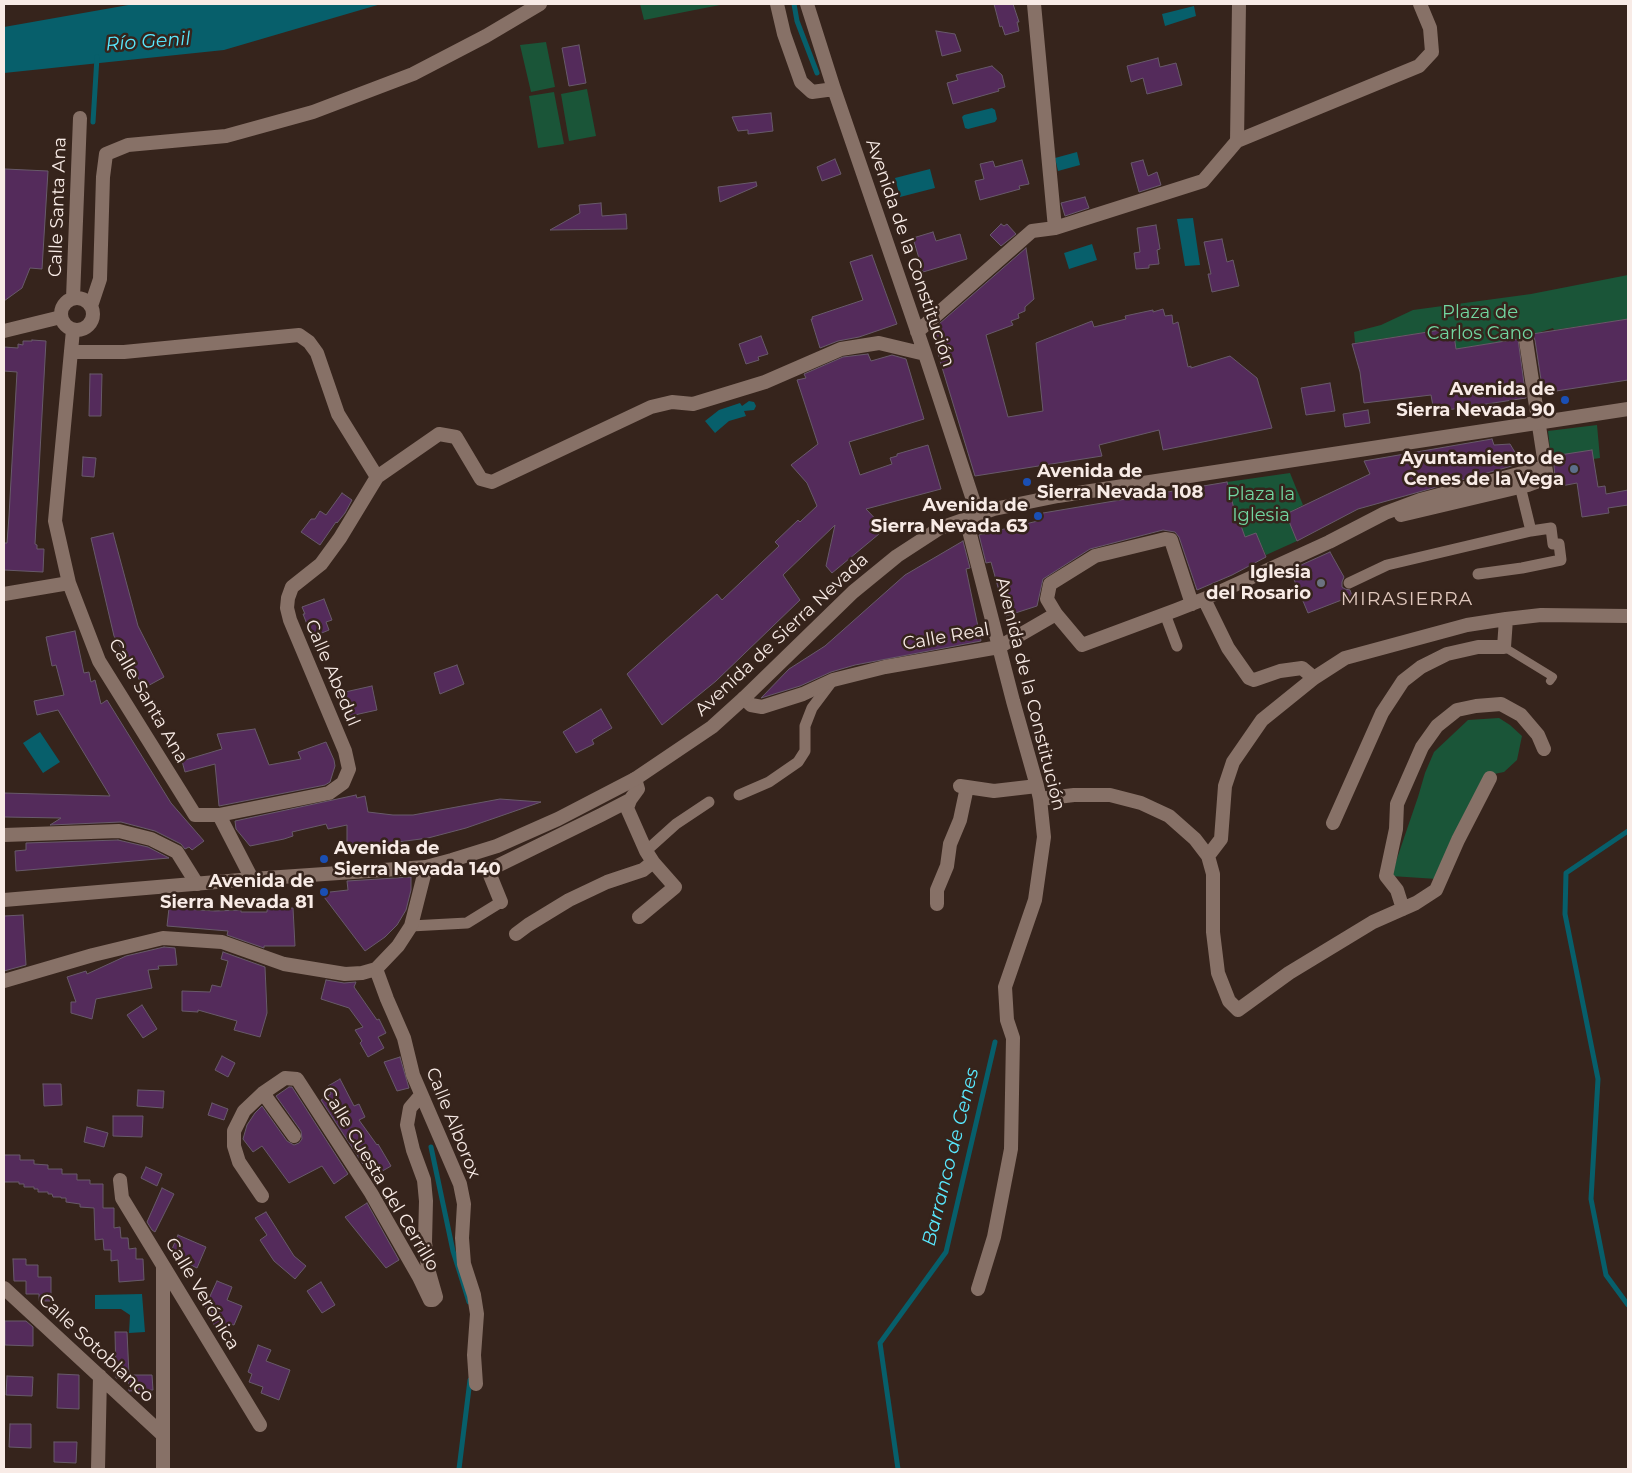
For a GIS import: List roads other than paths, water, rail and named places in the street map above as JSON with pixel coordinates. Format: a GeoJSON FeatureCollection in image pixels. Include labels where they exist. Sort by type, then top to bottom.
{"type":"FeatureCollection","features":[{"type":"Feature","properties":{"kind":"street"},"geometry":{"type":"LineString","coordinates":[[4,332],[61,317],[62,322],[73,330],[85,328],[91,323],[93,314],[91,306],[100,278],[103,176],[106,154],[128,145],[226,136],[313,112],[413,74],[486,36],[540,4]]}},
{"type":"Feature","properties":{"kind":"street"},"geometry":{"type":"LineString","coordinates":[[777,4],[784,34],[801,82],[812,92],[834,89]]}},
{"type":"Feature","properties":{"kind":"street","name":"Avenida de la Constitución"},"geometry":{"type":"LineString","coordinates":[[807,4],[834,89],[925,354],[972,517],[1012,701],[1039,793],[1044,837],[1035,900],[1005,988],[1007,1020],[1013,1038],[1011,1149],[994,1237],[978,1289]]}},
{"type":"Feature","properties":{"kind":"street"},"geometry":{"type":"LineString","coordinates":[[1034,4],[1055,228]]}},
{"type":"Feature","properties":{"kind":"street"},"geometry":{"type":"LineString","coordinates":[[1237,141],[1240,4]]}},
{"type":"Feature","properties":{"kind":"street"},"geometry":{"type":"LineString","coordinates":[[917,332],[1032,231],[1055,228],[1203,181],[1237,141],[1419,66],[1432,52],[1430,28],[1420,4]]}},
{"type":"Feature","properties":{"kind":"street","name":"Calle Santa Ana"},"geometry":{"type":"LineString","coordinates":[[73,298],[80,118]]}},
{"type":"Feature","properties":{"kind":"street","name":"Calle Santa Ana"},"geometry":{"type":"LineString","coordinates":[[61,317],[60,313],[63,304],[70,299],[78,297],[86,300],[91,306]]}},
{"type":"Feature","properties":{"kind":"street","name":"Calle Santa Ana"},"geometry":{"type":"LineString","coordinates":[[73,330],[55,521],[69,583],[99,661],[195,815],[219,815]]}},
{"type":"Feature","properties":{"kind":"street"},"geometry":{"type":"LineString","coordinates":[[72,352],[124,352],[299,335],[309,342],[317,353],[338,414],[377,476],[439,434],[456,437],[481,479],[492,482],[651,408],[672,402],[693,404],[765,382],[841,349],[878,343],[925,354]]}},
{"type":"Feature","properties":{"kind":"street"},"geometry":{"type":"LineString","coordinates":[[1385,513],[1396,516],[1547,478],[1540,422],[1526,341]]}},
{"type":"Feature","properties":{"kind":"street","name":"Avenida de Sierra Nevada"},"geometry":{"type":"LineString","coordinates":[[4,900],[252,879],[426,867],[506,842],[558,819],[635,779],[712,727],[853,592],[897,556],[940,528],[994,509],[1058,496],[1628,409]]}},
{"type":"Feature","properties":{"kind":"street"},"geometry":{"type":"LineString","coordinates":[[1314,678],[1302,668],[1280,670],[1254,680],[1249,678],[1198,601],[1171,540],[1165,539],[1095,556],[1050,584],[1047,599],[1056,614],[1082,645],[1198,601],[1329,542],[1385,513],[1420,500],[1545,467]]}},
{"type":"Feature","properties":{"kind":"street","name":"Calle Abedul"},"geometry":{"type":"LineString","coordinates":[[219,815],[329,793],[344,783],[349,769],[345,752],[290,620],[287,608],[288,598],[292,587],[321,564],[340,538],[377,476]]}},
{"type":"Feature","properties":{"kind":"street"},"geometry":{"type":"LineString","coordinates":[[1520,486],[1531,531]]}},
{"type":"Feature","properties":{"kind":"street"},"geometry":{"type":"LineString","coordinates":[[1349,583],[1387,565],[1531,531],[1550,528],[1553,544],[1559,544],[1561,560],[1478,574]]}},
{"type":"Feature","properties":{"kind":"street"},"geometry":{"type":"LineString","coordinates":[[4,594],[69,583]]}},
{"type":"Feature","properties":{"kind":"street","name":"Calle Real"},"geometry":{"type":"LineString","coordinates":[[744,698],[752,705],[762,707],[803,694],[833,680],[885,667],[999,647],[1056,614]]}},
{"type":"Feature","properties":{"kind":"street"},"geometry":{"type":"LineString","coordinates":[[1165,614],[1177,646]]}},
{"type":"Feature","properties":{"kind":"street"},"geometry":{"type":"LineString","coordinates":[[1208,856],[1221,839],[1225,786],[1233,762],[1262,720],[1314,678],[1345,658],[1467,625],[1506,618],[1541,615],[1628,616]]}},
{"type":"Feature","properties":{"kind":"street"},"geometry":{"type":"LineString","coordinates":[[1333,823],[1382,712],[1403,681],[1421,667],[1447,654],[1478,647],[1504,647],[1506,618]]}},
{"type":"Feature","properties":{"kind":"street"},"geometry":{"type":"LineString","coordinates":[[739,795],[769,782],[798,762],[805,751],[805,726],[812,708],[833,680]]}},
{"type":"Feature","properties":{"kind":"street"},"geometry":{"type":"LineString","coordinates":[[1403,909],[1397,890],[1386,876],[1396,829],[1397,804],[1422,747],[1437,726],[1457,710],[1501,704],[1521,715],[1538,735],[1544,749]]}},
{"type":"Feature","properties":{"kind":"street"},"geometry":{"type":"LineString","coordinates":[[937,904],[937,890],[947,866],[950,844],[960,820],[963,786],[1039,793],[1110,795],[1142,803],[1169,816],[1195,839],[1208,856],[1212,874],[1213,932],[1218,973],[1229,1002],[1238,1010],[1289,973],[1331,947],[1373,922],[1416,903],[1436,890],[1458,840],[1490,778]]}},
{"type":"Feature","properties":{"kind":"street"},"geometry":{"type":"LineString","coordinates":[[635,779],[638,789],[627,808],[649,857],[675,886],[639,917]]}},
{"type":"Feature","properties":{"kind":"street"},"geometry":{"type":"LineString","coordinates":[[411,926],[467,923],[501,902],[490,875],[492,869],[630,800]]}},
{"type":"Feature","properties":{"kind":"street"},"geometry":{"type":"LineString","coordinates":[[516,934],[569,900],[607,882],[643,870],[649,857],[676,824],[709,802]]}},
{"type":"Feature","properties":{"kind":"street"},"geometry":{"type":"LineString","coordinates":[[219,815],[252,879]]}},
{"type":"Feature","properties":{"kind":"street"},"geometry":{"type":"LineString","coordinates":[[4,835],[118,831],[151,839],[177,852],[197,884]]}},
{"type":"Feature","properties":{"kind":"street"},"geometry":{"type":"LineString","coordinates":[[4,981],[162,938],[222,942],[284,964],[345,974],[362,973],[376,969],[398,946],[411,926],[426,867]]}},
{"type":"Feature","properties":{"kind":"street","name":"Calle Alborox"},"geometry":{"type":"LineString","coordinates":[[376,969],[404,1038],[409,1065],[460,1184],[464,1204],[462,1238],[464,1264],[474,1295],[477,1314],[474,1355],[476,1384]]}},
{"type":"Feature","properties":{"kind":"street","name":"Calle Cuesta del Cerrillo"},"geometry":{"type":"LineString","coordinates":[[262,1196],[239,1162],[234,1146],[234,1131],[244,1111],[263,1093],[285,1078],[296,1079],[371,1193],[430,1300],[433,1300],[436,1297],[428,1270],[425,1242],[426,1201],[424,1180],[413,1150],[407,1125],[410,1108],[421,1095]]}},
{"type":"Feature","properties":{"kind":"street"},"geometry":{"type":"LineString","coordinates":[[263,1093],[294,1136]]}},
{"type":"Feature","properties":{"kind":"street","name":"Calle Verónica"},"geometry":{"type":"LineString","coordinates":[[120,1180],[122,1198],[260,1425]]}},
{"type":"Feature","properties":{"kind":"street"},"geometry":{"type":"LineString","coordinates":[[163,1267],[163,1469]]}},
{"type":"Feature","properties":{"kind":"street","name":"Calle Sotoblanco"},"geometry":{"type":"LineString","coordinates":[[4,1288],[163,1435]]}},
{"type":"Feature","properties":{"kind":"street"},"geometry":{"type":"LineString","coordinates":[[98,1469],[100,1376]]}},
{"type":"Feature","properties":{"kind":"lane"},"geometry":{"type":"LineString","coordinates":[[1504,647],[1553,677],[1550,681]]}},
{"type":"Feature","properties":{"kind":"water","name":"Río Genil"},"geometry":{"type":"Polygon","coordinates":[[[134,4],[381,4],[224,50],[4,73],[4,27],[134,4]]]}},
{"type":"Feature","properties":{"kind":"water"},"geometry":{"type":"Polygon","coordinates":[[[1194,6],[1196,16],[1165,26],[1162,14],[1194,6]]]}},
{"type":"Feature","properties":{"kind":"water"},"geometry":{"type":"Polygon","coordinates":[[[992,108],[995,110],[997,119],[995,122],[968,129],[965,128],[962,117],[964,115],[992,108]]]}},
{"type":"Feature","properties":{"kind":"water"},"geometry":{"type":"Polygon","coordinates":[[[1077,152],[1080,165],[1058,171],[1055,158],[1077,152]]]}},
{"type":"Feature","properties":{"kind":"water"},"geometry":{"type":"Polygon","coordinates":[[[930,169],[935,188],[900,197],[895,178],[930,169]]]}},
{"type":"Feature","properties":{"kind":"water"},"geometry":{"type":"Polygon","coordinates":[[[1193,218],[1200,265],[1185,266],[1177,219],[1193,218]]]}},
{"type":"Feature","properties":{"kind":"water"},"geometry":{"type":"Polygon","coordinates":[[[1092,244],[1097,260],[1069,269],[1064,253],[1092,244]]]}},
{"type":"Feature","properties":{"kind":"water"},"geometry":{"type":"Polygon","coordinates":[[[749,401],[754,402],[756,406],[754,410],[744,411],[746,416],[729,421],[715,433],[705,421],[719,410],[740,403],[742,406],[749,401]]]}},
{"type":"Feature","properties":{"kind":"water"},"geometry":{"type":"Polygon","coordinates":[[[40,732],[60,762],[43,773],[23,743],[40,732]]]}},
{"type":"Feature","properties":{"kind":"water"},"geometry":{"type":"Polygon","coordinates":[[[142,1294],[145,1332],[129,1333],[130,1315],[121,1309],[95,1309],[95,1295],[142,1294]]]}},
{"type":"Feature","properties":{"kind":"waterway","name":"Barranco de Cenes"},"geometry":{"type":"LineString","coordinates":[[794,4],[797,21],[817,73]]}},
{"type":"Feature","properties":{"kind":"waterway","name":"Río Genil"},"geometry":{"type":"LineString","coordinates":[[93,122],[97,57]]}},
{"type":"Feature","properties":{"kind":"waterway"},"geometry":{"type":"LineString","coordinates":[[1628,831],[1566,873],[1565,914],[1598,1079],[1591,1199],[1606,1275],[1628,1305]]}},
{"type":"Feature","properties":{"kind":"waterway","name":"Barranco de Cenes"},"geometry":{"type":"LineString","coordinates":[[898,1469],[880,1343],[946,1252],[995,1042]]}},
{"type":"Feature","properties":{"kind":"waterway"},"geometry":{"type":"LineString","coordinates":[[431,1147],[453,1251],[469,1302]]}},
{"type":"Feature","properties":{"kind":"waterway"},"geometry":{"type":"LineString","coordinates":[[459,1469],[470,1380]]}},
{"type":"Feature","properties":{"kind":"place","name":"Avenida de Sierra Nevada 90"},"geometry":{"type":"Point","coordinates":[1565,400]}},
{"type":"Feature","properties":{"kind":"place","name":"Ayuntamiento de Cenes de la Vega"},"geometry":{"type":"Point","coordinates":[1574,469]}},
{"type":"Feature","properties":{"kind":"place","name":"Avenida de Sierra Nevada 108"},"geometry":{"type":"Point","coordinates":[1027,482]}},
{"type":"Feature","properties":{"kind":"place","name":"Avenida de Sierra Nevada 63"},"geometry":{"type":"Point","coordinates":[1038,516]}},
{"type":"Feature","properties":{"kind":"place","name":"Iglesia del Rosario"},"geometry":{"type":"Point","coordinates":[1321,583]}},
{"type":"Feature","properties":{"kind":"place","name":"Avenida de Sierra Nevada 140"},"geometry":{"type":"Point","coordinates":[324,859]}},
{"type":"Feature","properties":{"kind":"place","name":"Avenida de Sierra Nevada 81"},"geometry":{"type":"Point","coordinates":[324,892]}},
{"type":"Feature","properties":{"kind":"district","name":"MIRASIERRA"},"geometry":{"type":"Point","coordinates":[1407,599]}},
{"type":"Feature","properties":{"kind":"park label","name":"Plaza de Carlos Cano"},"geometry":{"type":"Point","coordinates":[1480,323]}},
{"type":"Feature","properties":{"kind":"park label","name":"Plaza la Iglesia"},"geometry":{"type":"Point","coordinates":[1261,505]}}]}
